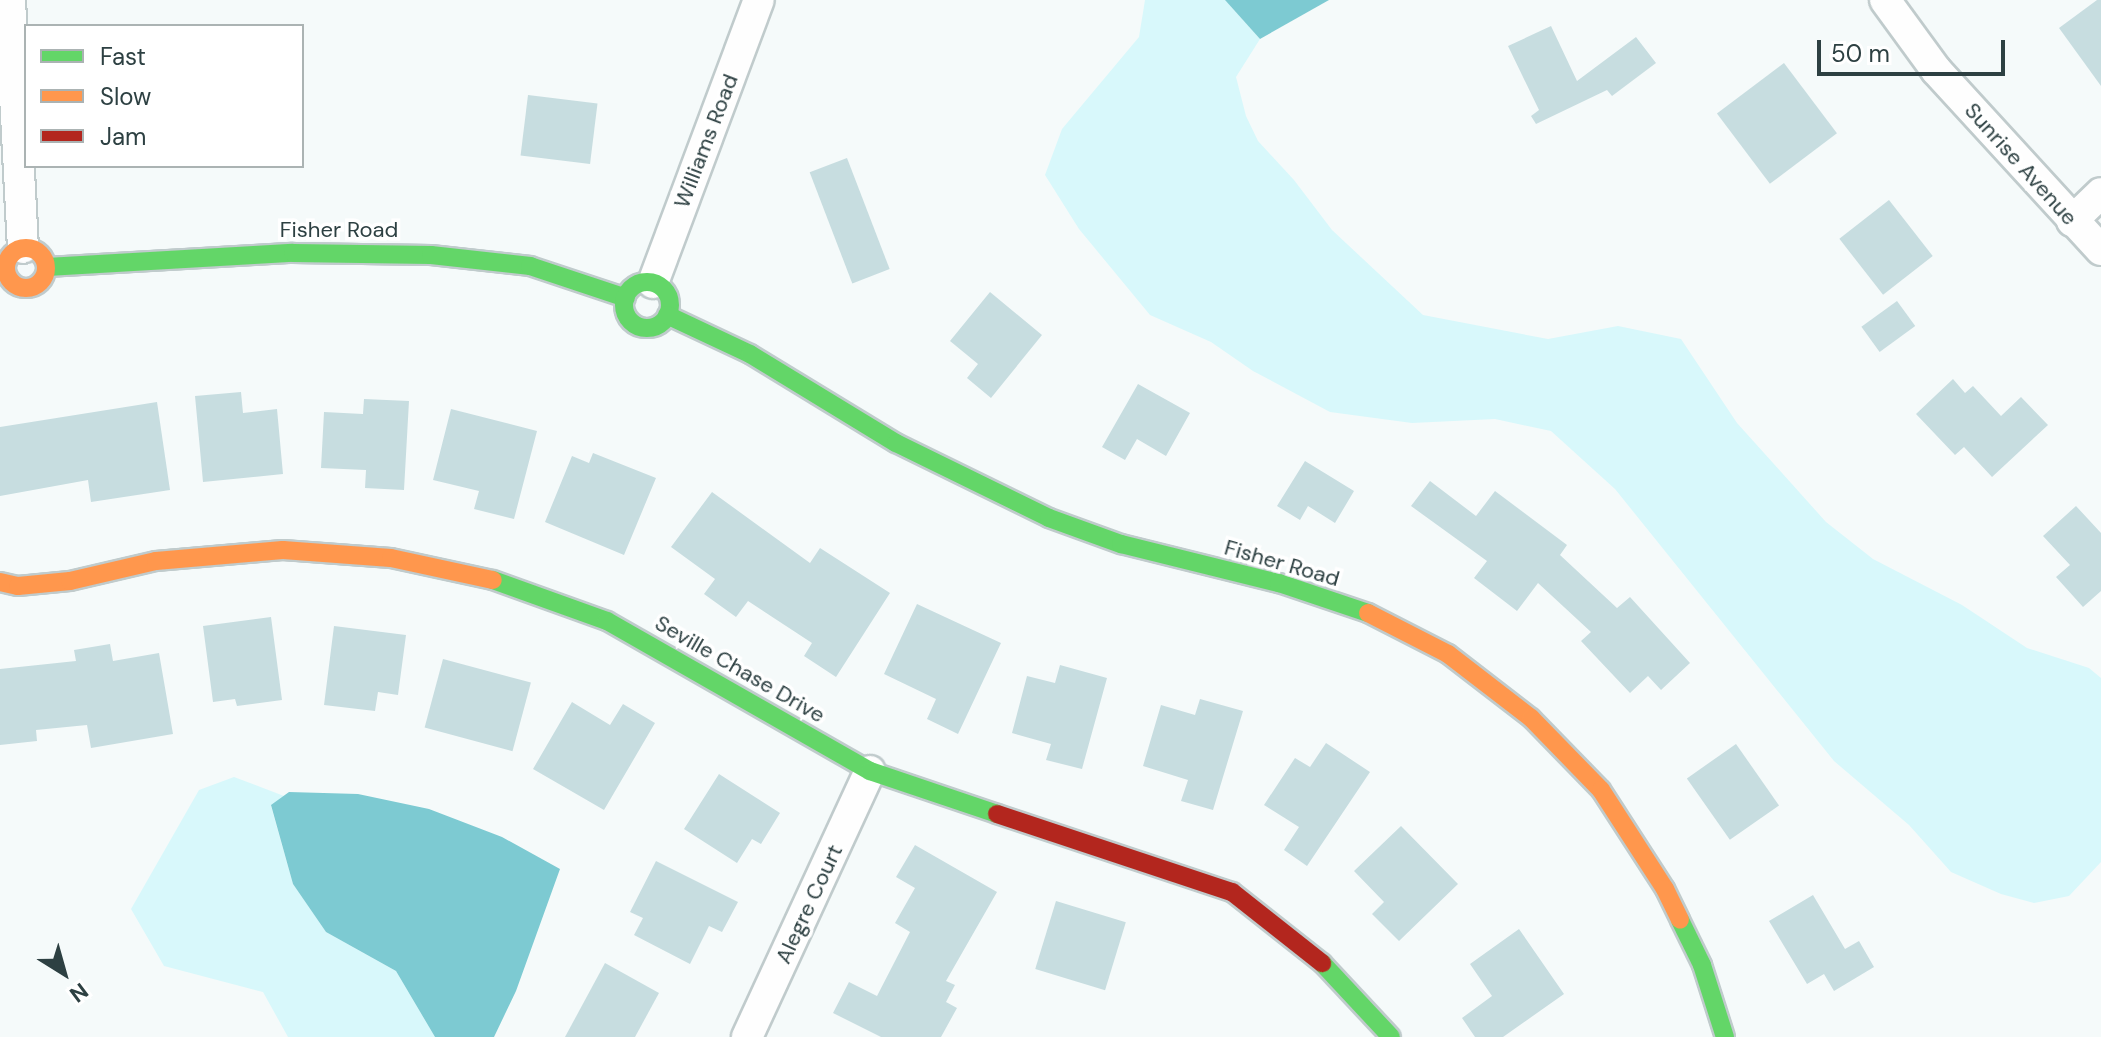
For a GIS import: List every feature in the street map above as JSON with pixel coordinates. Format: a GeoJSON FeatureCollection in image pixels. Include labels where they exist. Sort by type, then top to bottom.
{"type":"FeatureCollection","features":[{"type":"Feature","properties":{"kind":"street"},"geometry":{"type":"LineString","coordinates":[[10,0],[10,263],[37,250],[47,267]]}},
{"type":"Feature","properties":{"kind":"street","name":"Williams Road"},"geometry":{"type":"LineString","coordinates":[[653,283],[759,0]]}},
{"type":"Feature","properties":{"kind":"street","name":"Sunrise Avenue"},"geometry":{"type":"LineString","coordinates":[[1885,0],[1936,70],[2101,250]]}},
{"type":"Feature","properties":{"kind":"street"},"geometry":{"type":"LineString","coordinates":[[2072,221],[2101,193]]}},
{"type":"Feature","properties":{"kind":"street","name":"Fisher Road"},"geometry":{"type":"LineString","coordinates":[[10,263],[12,282],[24,288],[43,280],[47,267],[293,253],[431,255],[530,266],[626,298]]}},
{"type":"Feature","properties":{"kind":"street"},"geometry":{"type":"LineString","coordinates":[[653,283],[669,296],[667,315],[654,326],[640,326],[628,317],[626,298],[637,284],[653,283]]}},
{"type":"Feature","properties":{"kind":"street","name":"Fisher Road"},"geometry":{"type":"LineString","coordinates":[[667,315],[750,354],[896,443],[1049,518],[1121,544],[1279,583],[1358,610],[1448,654],[1531,718],[1601,790],[1665,889],[1702,965],[1725,1037]]}},
{"type":"Feature","properties":{"kind":"street","name":"Seville Chase Drive"},"geometry":{"type":"LineString","coordinates":[[0,582],[18,586],[70,581],[156,561],[283,550],[391,558],[498,581],[607,621],[870,771],[1232,892],[1324,964],[1391,1037]]}},
{"type":"Feature","properties":{"kind":"street","name":"Alegre Court"},"geometry":{"type":"LineString","coordinates":[[747,1037],[870,771]]}},
{"type":"Feature","properties":{"kind":"shaded area"},"geometry":{"type":"Polygon","coordinates":[[[1145,0],[1225,0],[1260,39],[1236,77],[1246,116],[1258,141],[1294,180],[1332,230],[1423,315],[1548,339],[1618,326],[1681,339],[1737,423],[1826,522],[1873,559],[1962,605],[2027,648],[2089,668],[2101,678],[2101,862],[2069,896],[2034,903],[2001,894],[1951,872],[1909,825],[1834,761],[1615,489],[1551,431],[1495,419],[1412,423],[1330,412],[1253,371],[1211,342],[1150,315],[1079,229],[1045,175],[1062,129],[1139,37],[1145,0]]]}},
{"type":"Feature","properties":{"kind":"shaded area"},"geometry":{"type":"Polygon","coordinates":[[[234,777],[284,796],[271,806],[293,884],[326,932],[396,971],[435,1037],[288,1037],[263,992],[164,966],[131,909],[199,790],[234,777]]]}},
{"type":"Feature","properties":{"kind":"water"},"geometry":{"type":"Polygon","coordinates":[[[1225,0],[1329,0],[1260,39],[1225,0]]]}},
{"type":"Feature","properties":{"kind":"water"},"geometry":{"type":"Polygon","coordinates":[[[289,792],[358,794],[429,809],[502,837],[560,869],[516,991],[494,1037],[435,1037],[396,971],[326,932],[293,884],[271,805],[289,792]]]}},
{"type":"Feature","properties":{"kind":"building"},"geometry":{"type":"Polygon","coordinates":[[[2101,0],[2101,86],[2059,28],[2101,0]]]}},
{"type":"Feature","properties":{"kind":"building"},"geometry":{"type":"Polygon","coordinates":[[[1551,26],[1577,81],[1636,37],[1656,63],[1612,96],[1607,90],[1536,124],[1531,116],[1539,110],[1508,46],[1551,26]]]}},
{"type":"Feature","properties":{"kind":"building"},"geometry":{"type":"Polygon","coordinates":[[[1784,63],[1837,133],[1770,184],[1717,114],[1784,63]]]}},
{"type":"Feature","properties":{"kind":"building"},"geometry":{"type":"Polygon","coordinates":[[[528,95],[597,104],[590,164],[521,156],[528,95]]]}},
{"type":"Feature","properties":{"kind":"building"},"geometry":{"type":"Polygon","coordinates":[[[847,158],[890,269],[852,283],[810,172],[847,158]]]}},
{"type":"Feature","properties":{"kind":"building"},"geometry":{"type":"Polygon","coordinates":[[[1889,200],[1933,256],[1883,295],[1839,239],[1889,200]]]}},
{"type":"Feature","properties":{"kind":"building"},"geometry":{"type":"Polygon","coordinates":[[[990,292],[1042,335],[991,398],[967,378],[978,364],[950,341],[990,292]]]}},
{"type":"Feature","properties":{"kind":"building"},"geometry":{"type":"Polygon","coordinates":[[[1897,301],[1915,326],[1880,352],[1861,327],[1897,301]]]}},
{"type":"Feature","properties":{"kind":"building"},"geometry":{"type":"Polygon","coordinates":[[[1953,379],[1965,393],[1973,386],[2001,416],[2021,397],[2048,425],[1992,477],[1964,447],[1955,455],[1916,414],[1953,379]]]}},
{"type":"Feature","properties":{"kind":"building"},"geometry":{"type":"Polygon","coordinates":[[[1138,384],[1190,413],[1166,456],[1137,439],[1125,460],[1102,447],[1138,384]]]}},
{"type":"Feature","properties":{"kind":"building"},"geometry":{"type":"Polygon","coordinates":[[[241,392],[243,413],[277,409],[283,474],[203,482],[195,396],[241,392]]]}},
{"type":"Feature","properties":{"kind":"building"},"geometry":{"type":"Polygon","coordinates":[[[364,399],[409,401],[404,490],[365,488],[366,470],[321,468],[324,412],[363,414],[364,399]]]}},
{"type":"Feature","properties":{"kind":"building"},"geometry":{"type":"Polygon","coordinates":[[[157,402],[170,490],[91,502],[88,480],[0,496],[0,427],[157,402]]]}},
{"type":"Feature","properties":{"kind":"building"},"geometry":{"type":"Polygon","coordinates":[[[451,409],[537,431],[514,519],[474,509],[479,491],[433,480],[451,409]]]}},
{"type":"Feature","properties":{"kind":"building"},"geometry":{"type":"Polygon","coordinates":[[[593,453],[656,478],[624,555],[545,522],[572,456],[589,463],[593,453]]]}},
{"type":"Feature","properties":{"kind":"building"},"geometry":{"type":"Polygon","coordinates":[[[1305,461],[1354,491],[1335,523],[1308,506],[1300,520],[1277,506],[1305,461]]]}},
{"type":"Feature","properties":{"kind":"building"},"geometry":{"type":"Polygon","coordinates":[[[1430,481],[1476,516],[1495,491],[1567,545],[1560,555],[1617,608],[1630,597],[1690,663],[1661,690],[1648,676],[1630,693],[1581,641],[1591,632],[1538,583],[1517,611],[1474,578],[1487,561],[1411,506],[1430,481]]]}},
{"type":"Feature","properties":{"kind":"building"},"geometry":{"type":"Polygon","coordinates":[[[712,492],[810,563],[820,548],[890,593],[836,677],[804,656],[812,643],[748,601],[736,617],[704,594],[715,579],[671,547],[712,492]]]}},
{"type":"Feature","properties":{"kind":"building"},"geometry":{"type":"Polygon","coordinates":[[[2076,506],[2101,533],[2101,591],[2083,607],[2056,577],[2070,565],[2043,536],[2076,506]]]}},
{"type":"Feature","properties":{"kind":"building"},"geometry":{"type":"Polygon","coordinates":[[[917,604],[1001,643],[958,734],[927,719],[936,699],[884,674],[917,604]]]}},
{"type":"Feature","properties":{"kind":"building"},"geometry":{"type":"Polygon","coordinates":[[[271,617],[282,700],[237,706],[235,699],[213,702],[203,626],[271,617]]]}},
{"type":"Feature","properties":{"kind":"building"},"geometry":{"type":"Polygon","coordinates":[[[334,626],[406,635],[398,695],[378,692],[375,711],[324,705],[334,626]]]}},
{"type":"Feature","properties":{"kind":"building"},"geometry":{"type":"Polygon","coordinates":[[[110,644],[113,661],[159,653],[173,734],[91,748],[87,725],[36,730],[37,741],[0,745],[0,669],[76,661],[74,650],[110,644]]]}},
{"type":"Feature","properties":{"kind":"building"},"geometry":{"type":"Polygon","coordinates":[[[443,659],[531,683],[513,751],[425,728],[443,659]]]}},
{"type":"Feature","properties":{"kind":"building"},"geometry":{"type":"Polygon","coordinates":[[[1060,665],[1107,678],[1082,769],[1046,760],[1051,744],[1012,733],[1027,676],[1055,683],[1060,665]]]}},
{"type":"Feature","properties":{"kind":"building"},"geometry":{"type":"Polygon","coordinates":[[[1200,699],[1243,711],[1213,810],[1181,801],[1188,780],[1143,766],[1161,705],[1195,715],[1200,699]]]}},
{"type":"Feature","properties":{"kind":"building"},"geometry":{"type":"Polygon","coordinates":[[[572,702],[610,725],[623,704],[655,723],[604,810],[533,769],[572,702]]]}},
{"type":"Feature","properties":{"kind":"building"},"geometry":{"type":"Polygon","coordinates":[[[1326,743],[1370,772],[1307,866],[1284,850],[1299,827],[1264,805],[1295,758],[1310,767],[1326,743]]]}},
{"type":"Feature","properties":{"kind":"building"},"geometry":{"type":"Polygon","coordinates":[[[1736,744],[1779,805],[1730,840],[1687,778],[1736,744]]]}},
{"type":"Feature","properties":{"kind":"building"},"geometry":{"type":"Polygon","coordinates":[[[719,774],[780,813],[761,844],[752,839],[737,863],[684,829],[719,774]]]}},
{"type":"Feature","properties":{"kind":"building"},"geometry":{"type":"Polygon","coordinates":[[[1401,826],[1458,884],[1399,941],[1372,914],[1384,902],[1354,871],[1401,826]]]}},
{"type":"Feature","properties":{"kind":"building"},"geometry":{"type":"Polygon","coordinates":[[[915,845],[997,892],[946,981],[955,985],[946,1002],[957,1008],[941,1037],[881,1037],[833,1013],[849,982],[877,996],[910,932],[895,923],[915,888],[896,877],[915,845]]]}},
{"type":"Feature","properties":{"kind":"building"},"geometry":{"type":"Polygon","coordinates":[[[656,861],[738,902],[722,932],[709,926],[690,964],[634,935],[643,918],[630,912],[656,861]]]}},
{"type":"Feature","properties":{"kind":"building"},"geometry":{"type":"Polygon","coordinates":[[[1813,895],[1845,949],[1859,941],[1874,967],[1834,991],[1824,974],[1807,984],[1769,921],[1813,895]]]}},
{"type":"Feature","properties":{"kind":"building"},"geometry":{"type":"Polygon","coordinates":[[[1056,901],[1126,922],[1105,990],[1035,969],[1056,901]]]}},
{"type":"Feature","properties":{"kind":"building"},"geometry":{"type":"Polygon","coordinates":[[[1519,929],[1564,994],[1503,1037],[1475,1037],[1462,1018],[1492,996],[1470,964],[1519,929]]]}},
{"type":"Feature","properties":{"kind":"building"},"geometry":{"type":"Polygon","coordinates":[[[605,963],[659,993],[635,1037],[565,1037],[605,963]]]}},
{"type":"Feature","properties":{"kind":"traffic: fast"},"geometry":{"type":"LineString","coordinates":[[47,267],[293,253],[431,255],[530,266],[626,298]]}},
{"type":"Feature","properties":{"kind":"traffic: fast"},"geometry":{"type":"LineString","coordinates":[[647,282],[663,289],[670,305],[663,321],[647,328],[631,321],[624,305],[631,289],[647,282]]}},
{"type":"Feature","properties":{"kind":"traffic: fast"},"geometry":{"type":"LineString","coordinates":[[667,315],[750,354],[896,443],[1049,518],[1121,544],[1279,583],[1368,613]]}},
{"type":"Feature","properties":{"kind":"traffic: fast"},"geometry":{"type":"LineString","coordinates":[[493,580],[607,621],[870,771],[997,814]]}},
{"type":"Feature","properties":{"kind":"traffic: fast"},"geometry":{"type":"LineString","coordinates":[[1680,920],[1702,965],[1725,1037]]}},
{"type":"Feature","properties":{"kind":"traffic: fast"},"geometry":{"type":"LineString","coordinates":[[1322,963],[1391,1037]]}},
{"type":"Feature","properties":{"kind":"traffic: slow"},"geometry":{"type":"LineString","coordinates":[[26,248],[40,254],[46,268],[40,282],[26,288],[12,282],[6,268],[12,254],[26,248]]}},
{"type":"Feature","properties":{"kind":"traffic: slow"},"geometry":{"type":"LineString","coordinates":[[0,582],[18,586],[70,581],[156,561],[283,550],[391,558],[493,580]]}},
{"type":"Feature","properties":{"kind":"traffic: slow"},"geometry":{"type":"LineString","coordinates":[[1368,613],[1448,654],[1531,718],[1601,790],[1665,889],[1680,920]]}},
{"type":"Feature","properties":{"kind":"traffic: jam"},"geometry":{"type":"LineString","coordinates":[[997,814],[1232,892],[1322,963]]}}]}
